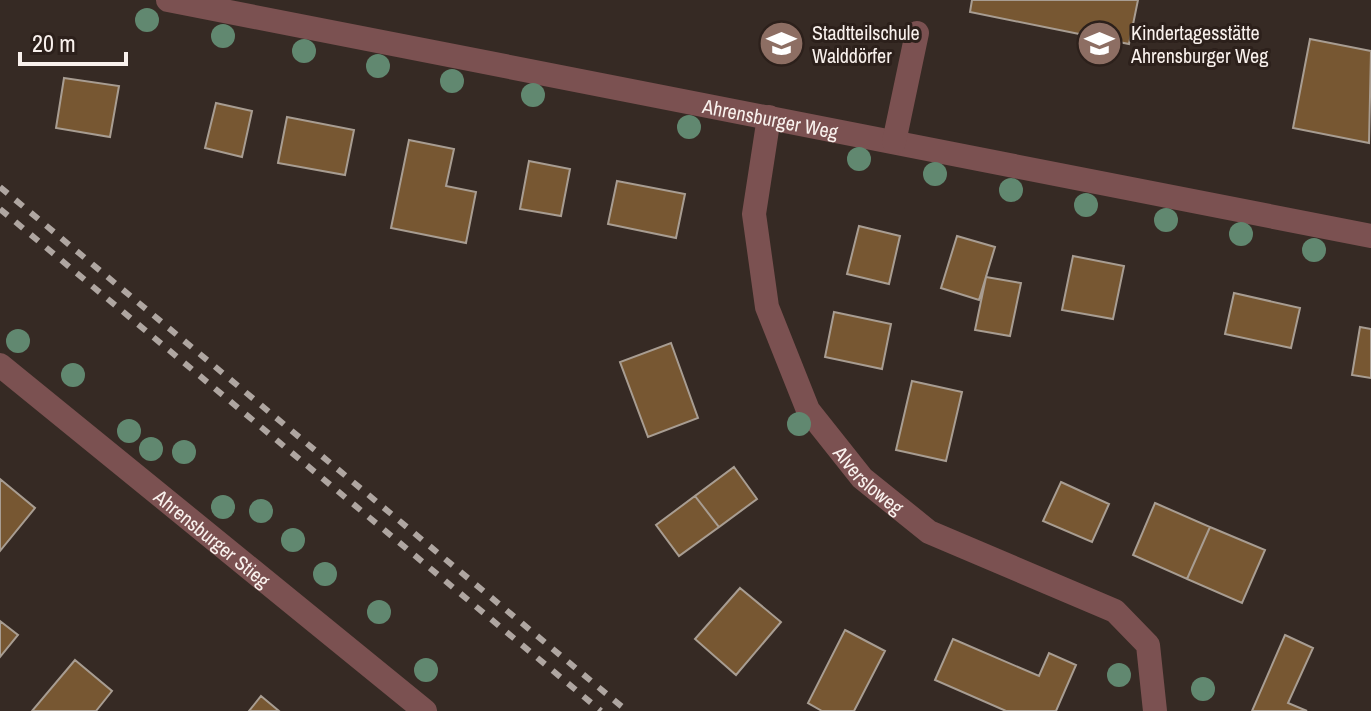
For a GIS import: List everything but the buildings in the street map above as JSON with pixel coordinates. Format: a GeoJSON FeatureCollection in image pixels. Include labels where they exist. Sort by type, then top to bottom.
{"type":"FeatureCollection","features":[{"type":"Feature","properties":{"kind":"street","name":"Ahrensburger Weg"},"geometry":{"type":"LineString","coordinates":[[168,0],[1371,236]]}},
{"type":"Feature","properties":{"kind":"street"},"geometry":{"type":"LineString","coordinates":[[894,142],[917,33]]}},
{"type":"Feature","properties":{"kind":"street","name":"Alversloweg"},"geometry":{"type":"LineString","coordinates":[[769,117],[754,214],[767,307],[808,410],[862,478],[929,532],[1115,611],[1148,645],[1155,711]]}},
{"type":"Feature","properties":{"kind":"street","name":"Ahrensburger Stieg"},"geometry":{"type":"LineString","coordinates":[[0,365],[425,711]]}},
{"type":"Feature","properties":{"kind":"railway"},"geometry":{"type":"LineString","coordinates":[[0,187],[627,711]]}},
{"type":"Feature","properties":{"kind":"railway"},"geometry":{"type":"LineString","coordinates":[[0,209],[601,711]]}},
{"type":"Feature","properties":{"kind":"place","name":"Stadtteilschule Walddörfer"},"geometry":{"type":"Point","coordinates":[781,43]}},
{"type":"Feature","properties":{"kind":"place","name":"Kindertagesstätte Ahrensburger Weg"},"geometry":{"type":"Point","coordinates":[1100,44]}}]}
